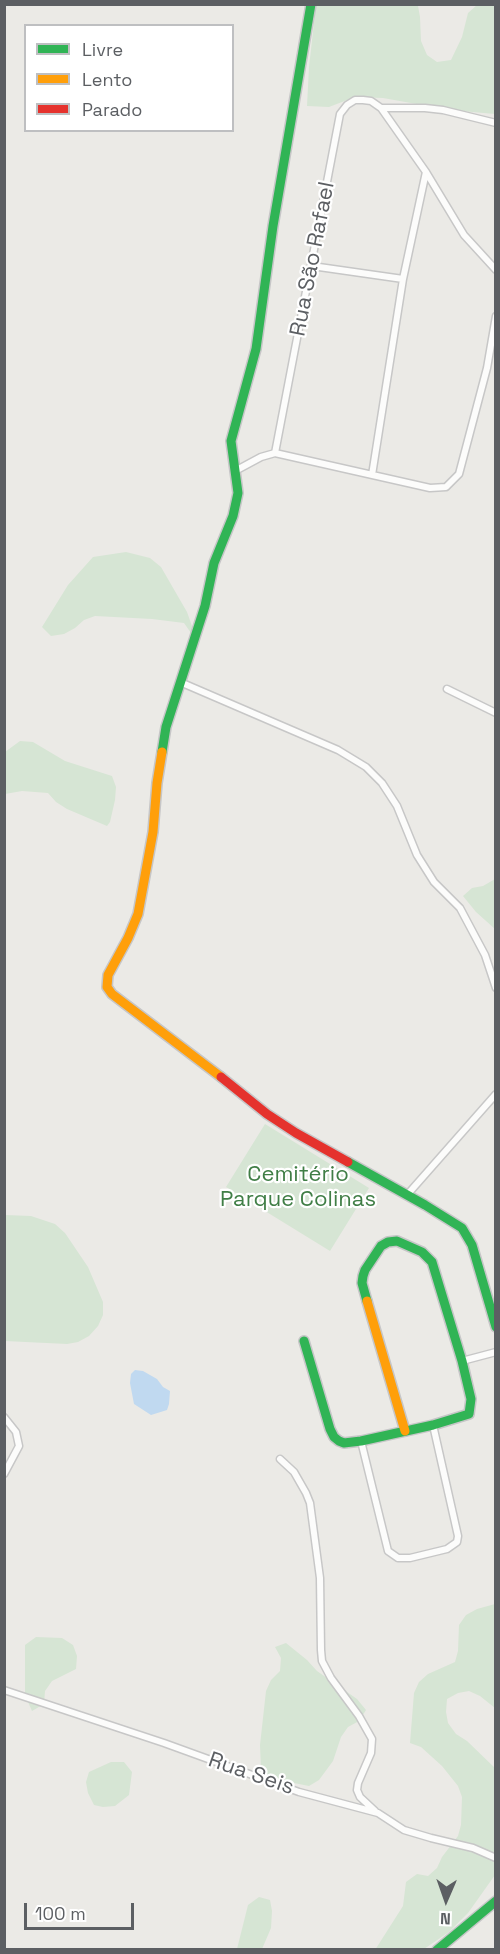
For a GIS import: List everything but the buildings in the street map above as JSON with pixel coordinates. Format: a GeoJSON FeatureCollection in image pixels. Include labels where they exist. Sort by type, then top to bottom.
{"type":"FeatureCollection","features":[{"type":"Feature","properties":{"kind":"street"},"geometry":{"type":"LineString","coordinates":[[311,4],[273,226],[255,348],[249,379],[231,441],[238,493],[233,516],[214,563],[205,606],[162,747],[153,832],[138,914],[108,975],[107,987],[112,994],[181,1045],[267,1114],[462,1228],[468,1236],[495,1327]]}},
{"type":"Feature","properties":{"kind":"street","name":"Rua São Rafael"},"geometry":{"type":"LineString","coordinates":[[275,453],[340,114],[347,105],[355,100],[371,101],[381,108]]}},
{"type":"Feature","properties":{"kind":"street"},"geometry":{"type":"LineString","coordinates":[[381,108],[443,110],[495,123]]}},
{"type":"Feature","properties":{"kind":"street"},"geometry":{"type":"LineString","coordinates":[[381,108],[426,172],[464,236],[495,270]]}},
{"type":"Feature","properties":{"kind":"street"},"geometry":{"type":"LineString","coordinates":[[372,475],[403,279],[426,172]]}},
{"type":"Feature","properties":{"kind":"street"},"geometry":{"type":"LineString","coordinates":[[312,266],[403,279]]}},
{"type":"Feature","properties":{"kind":"street"},"geometry":{"type":"LineString","coordinates":[[235,471],[261,457],[275,453],[430,488],[440,489],[452,482],[459,474],[487,368],[495,316]]}},
{"type":"Feature","properties":{"kind":"street"},"geometry":{"type":"LineString","coordinates":[[487,368],[495,368]]}},
{"type":"Feature","properties":{"kind":"street"},"geometry":{"type":"LineString","coordinates":[[180,682],[327,745],[366,767],[382,783],[397,806],[417,855],[434,882],[460,908],[485,955],[495,988]]}},
{"type":"Feature","properties":{"kind":"street"},"geometry":{"type":"LineString","coordinates":[[447,689],[495,713]]}},
{"type":"Feature","properties":{"kind":"street"},"geometry":{"type":"LineString","coordinates":[[407,1195],[495,1094]]}},
{"type":"Feature","properties":{"kind":"street"},"geometry":{"type":"LineString","coordinates":[[304,1341],[334,1437],[344,1443],[361,1441],[433,1425],[469,1413],[471,1399],[462,1361],[432,1262],[422,1252],[397,1241],[387,1242],[381,1246],[364,1270],[362,1283],[405,1431]]}},
{"type":"Feature","properties":{"kind":"street"},"geometry":{"type":"LineString","coordinates":[[462,1361],[495,1352]]}},
{"type":"Feature","properties":{"kind":"street"},"geometry":{"type":"LineString","coordinates":[[4,1417],[16,1432],[19,1446],[4,1474]]}},
{"type":"Feature","properties":{"kind":"street"},"geometry":{"type":"LineString","coordinates":[[361,1441],[388,1551],[398,1558],[410,1558],[447,1549],[457,1542],[458,1536],[433,1425]]}},
{"type":"Feature","properties":{"kind":"street"},"geometry":{"type":"LineString","coordinates":[[280,1459],[294,1472],[306,1492],[319,1567],[322,1661],[372,1739],[371,1753],[357,1790],[360,1797],[378,1813]]}},
{"type":"Feature","properties":{"kind":"street","name":"Rua Seis"},"geometry":{"type":"LineString","coordinates":[[4,1690],[164,1743],[299,1792],[378,1813],[404,1830],[473,1848],[495,1857]]}},
{"type":"Feature","properties":{"kind":"street"},"geometry":{"type":"LineString","coordinates":[[437,1950],[495,1901]]}},
{"type":"Feature","properties":{"kind":"green space"},"geometry":{"type":"Polygon","coordinates":[[[316,5],[418,6],[421,41],[427,55],[437,62],[451,60],[462,37],[468,13],[477,5],[495,5],[495,114],[450,110],[383,98],[355,97],[329,107],[307,106],[316,5]]]}},
{"type":"Feature","properties":{"kind":"green space"},"geometry":{"type":"Polygon","coordinates":[[[126,552],[150,558],[161,567],[187,612],[198,643],[184,623],[152,619],[95,616],[84,620],[64,634],[51,636],[42,627],[68,585],[93,557],[126,552]]]}},
{"type":"Feature","properties":{"kind":"green space"},"geometry":{"type":"Polygon","coordinates":[[[20,741],[33,742],[65,761],[112,776],[116,787],[115,800],[107,826],[67,809],[48,793],[22,791],[5,794],[5,752],[20,741]]]}},
{"type":"Feature","properties":{"kind":"green space"},"geometry":{"type":"Polygon","coordinates":[[[495,879],[495,929],[476,912],[463,896],[472,888],[483,886],[495,879]]]}},
{"type":"Feature","properties":{"kind":"green space","name":"Cemitério Parque Colinas"},"geometry":{"type":"Polygon","coordinates":[[[265,1124],[369,1188],[330,1251],[226,1187],[265,1124]]]}},
{"type":"Feature","properties":{"kind":"green space"},"geometry":{"type":"Polygon","coordinates":[[[5,1215],[31,1216],[55,1224],[65,1233],[88,1267],[103,1302],[103,1315],[98,1326],[89,1336],[78,1342],[67,1344],[5,1341],[5,1215]]]}},
{"type":"Feature","properties":{"kind":"green space"},"geometry":{"type":"Polygon","coordinates":[[[495,1604],[495,1708],[480,1696],[469,1691],[458,1693],[447,1699],[446,1712],[448,1723],[456,1734],[467,1741],[495,1768],[495,1875],[468,1913],[449,1932],[424,1949],[375,1950],[403,1906],[406,1882],[417,1874],[428,1876],[437,1868],[442,1857],[458,1836],[461,1825],[462,1797],[458,1786],[442,1766],[421,1747],[410,1743],[414,1693],[419,1682],[428,1674],[455,1662],[458,1651],[459,1625],[466,1615],[495,1604]]]}},
{"type":"Feature","properties":{"kind":"green space"},"geometry":{"type":"Polygon","coordinates":[[[36,1637],[62,1638],[73,1645],[77,1656],[76,1669],[52,1681],[45,1691],[44,1704],[32,1711],[25,1695],[25,1645],[36,1637]]]}},
{"type":"Feature","properties":{"kind":"green space"},"geometry":{"type":"Polygon","coordinates":[[[286,1643],[317,1671],[357,1699],[366,1710],[359,1721],[348,1727],[341,1737],[333,1761],[319,1780],[309,1786],[269,1778],[261,1769],[260,1745],[266,1691],[271,1680],[280,1671],[281,1658],[275,1647],[286,1643]]]}},
{"type":"Feature","properties":{"kind":"green space"},"geometry":{"type":"Polygon","coordinates":[[[111,1762],[124,1762],[132,1772],[129,1795],[115,1806],[94,1805],[86,1782],[89,1772],[111,1762]]]}},
{"type":"Feature","properties":{"kind":"green space"},"geometry":{"type":"Polygon","coordinates":[[[259,1897],[270,1900],[271,1928],[262,1949],[237,1949],[248,1905],[259,1897]]]}},
{"type":"Feature","properties":{"kind":"water"},"geometry":{"type":"Polygon","coordinates":[[[135,1370],[143,1371],[157,1379],[163,1387],[170,1391],[167,1410],[151,1415],[134,1404],[130,1383],[131,1374],[135,1370]]]}},
{"type":"Feature","properties":{"kind":"traffic: fast"},"geometry":{"type":"LineString","coordinates":[[162,752],[166,727],[205,606],[214,563],[233,516],[238,493],[231,441],[256,349],[273,226],[311,4]]}},
{"type":"Feature","properties":{"kind":"traffic: fast"},"geometry":{"type":"LineString","coordinates":[[348,1162],[462,1228],[472,1245],[496,1327]]}},
{"type":"Feature","properties":{"kind":"traffic: fast"},"geometry":{"type":"LineString","coordinates":[[304,1341],[330,1429],[339,1441],[344,1443],[361,1441],[433,1425],[469,1414],[471,1399],[462,1361],[432,1262],[422,1252],[397,1241],[381,1246],[363,1276],[362,1283],[367,1301]]}},
{"type":"Feature","properties":{"kind":"traffic: fast"},"geometry":{"type":"LineString","coordinates":[[437,1950],[496,1901]]}},
{"type":"Feature","properties":{"kind":"traffic: slow"},"geometry":{"type":"LineString","coordinates":[[162,752],[153,832],[138,914],[108,975],[107,987],[112,994],[221,1077]]}},
{"type":"Feature","properties":{"kind":"traffic: slow"},"geometry":{"type":"LineString","coordinates":[[367,1301],[405,1431]]}},
{"type":"Feature","properties":{"kind":"traffic: jam"},"geometry":{"type":"LineString","coordinates":[[221,1077],[267,1114],[348,1162]]}}]}
